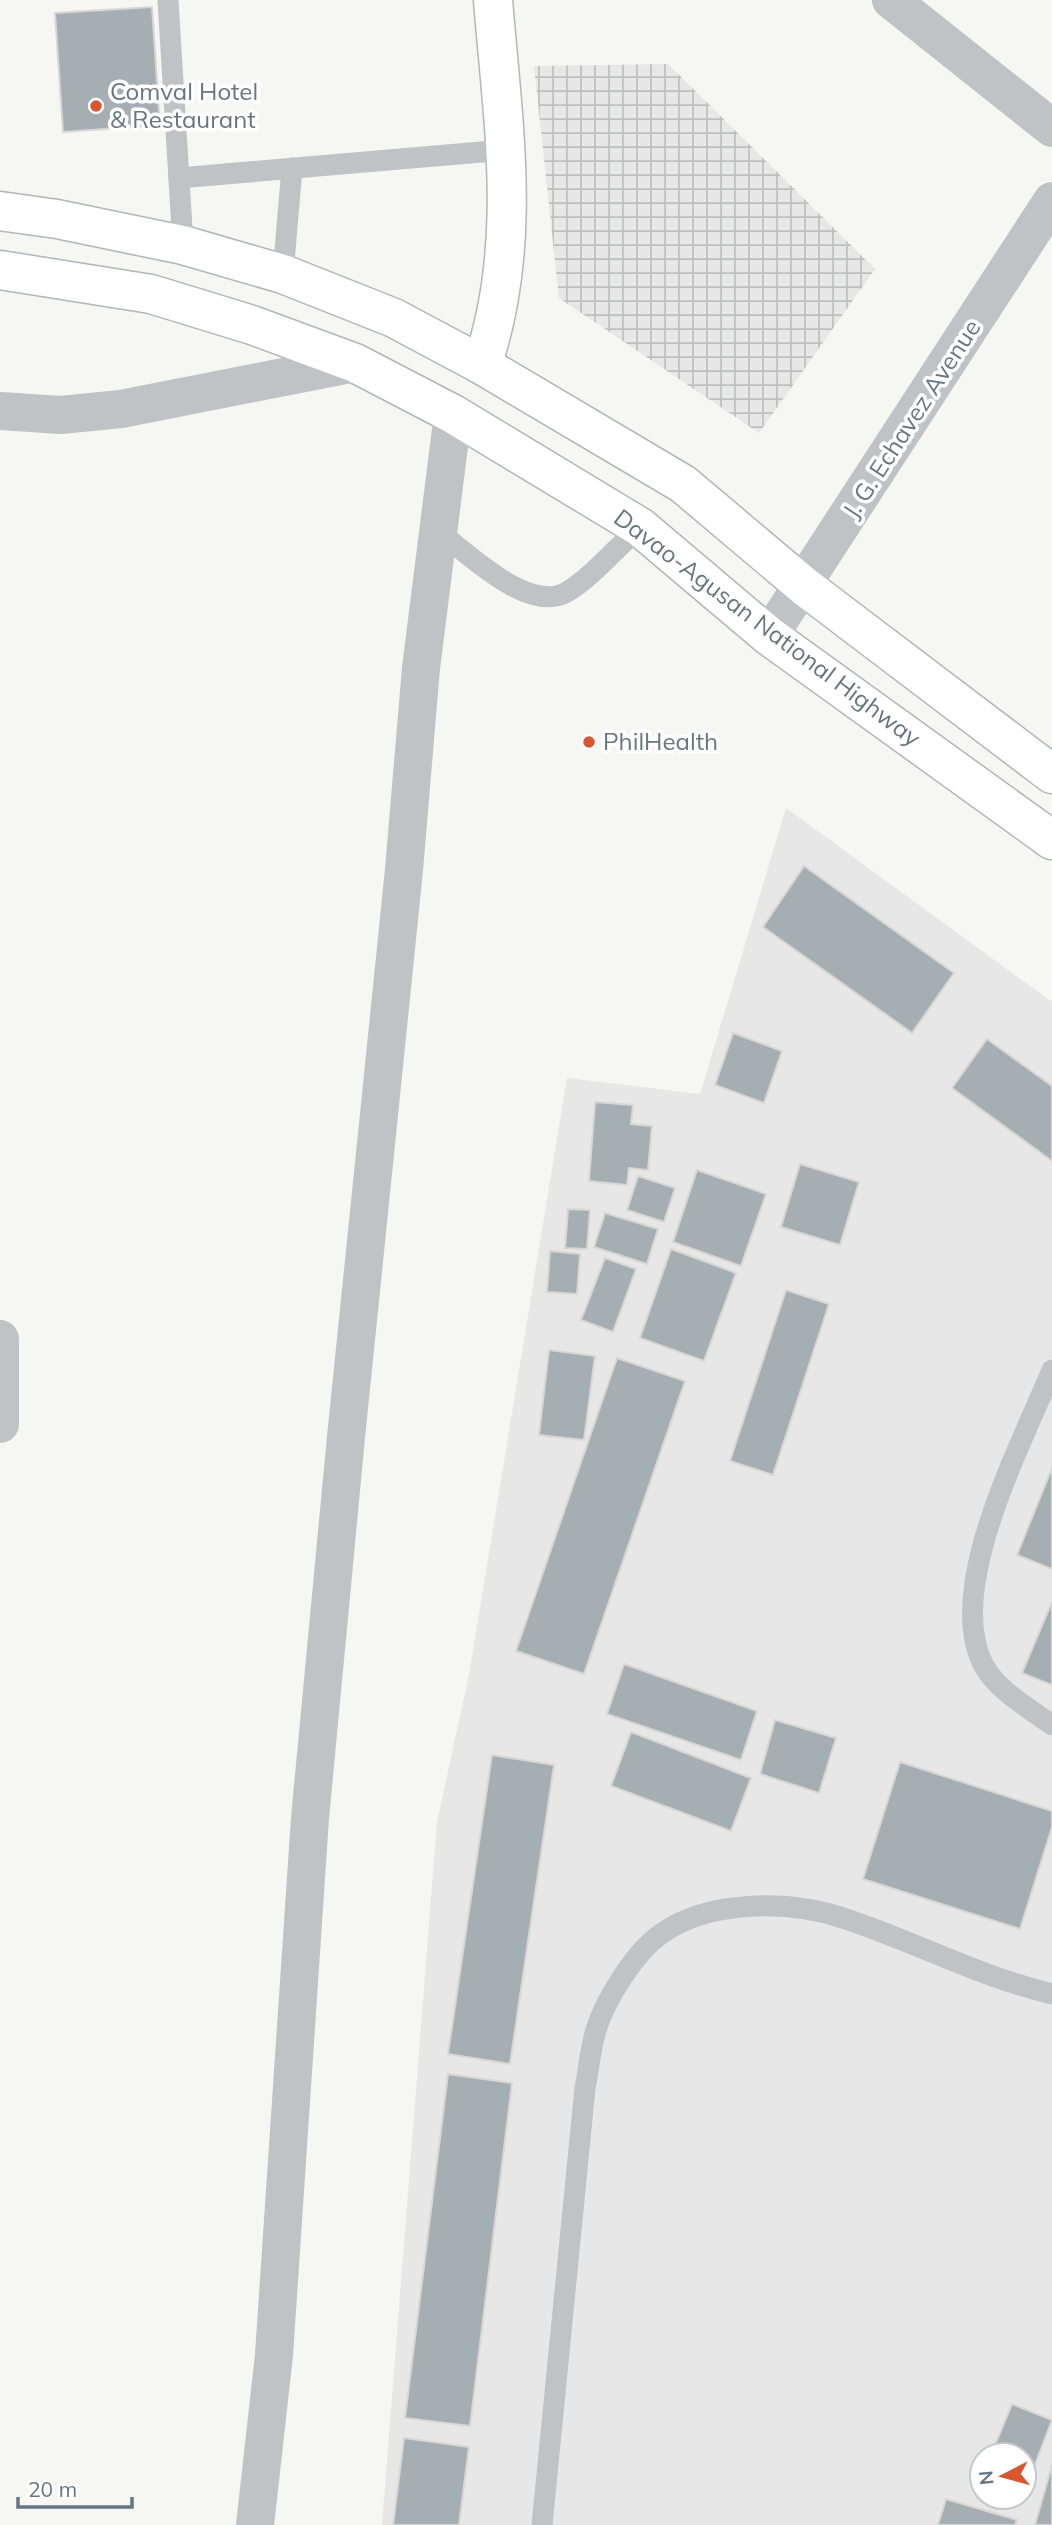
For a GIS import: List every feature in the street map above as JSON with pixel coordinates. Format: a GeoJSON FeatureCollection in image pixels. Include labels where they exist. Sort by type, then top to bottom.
{"type":"FeatureCollection","features":[{"type":"Feature","properties":{"kind":"main road"},"geometry":{"type":"LineString","coordinates":[[453,414],[482,365],[496,324],[503,287],[508,228],[505,150],[493,0]]}},
{"type":"Feature","properties":{"kind":"main road"},"geometry":{"type":"LineString","coordinates":[[0,211],[57,219],[183,245],[283,274],[394,317],[482,365],[683,484],[804,586],[1052,774]]}},
{"type":"Feature","properties":{"kind":"main road","name":"Davao-Agusan National Highway"},"geometry":{"type":"LineString","coordinates":[[0,270],[151,294],[252,325],[355,363],[453,414],[640,527],[769,636],[1052,840]]}},
{"type":"Feature","properties":{"kind":"street"},"geometry":{"type":"LineString","coordinates":[[891,0],[1052,128]]}},
{"type":"Feature","properties":{"kind":"street","name":"J. G. Echavez Avenue"},"geometry":{"type":"LineString","coordinates":[[769,636],[1052,201]]}},
{"type":"Feature","properties":{"kind":"street"},"geometry":{"type":"LineString","coordinates":[[0,411],[61,415],[121,409],[355,363]]}},
{"type":"Feature","properties":{"kind":"street"},"geometry":{"type":"LineString","coordinates":[[255,2525],[274,2355],[310,1818],[344,1451],[404,870],[421,668],[453,414]]}},
{"type":"Feature","properties":{"kind":"street"},"geometry":{"type":"LineString","coordinates":[[0,1339],[0,1424]]}},
{"type":"Feature","properties":{"kind":"lane"},"geometry":{"type":"LineString","coordinates":[[168,0],[183,245]]}},
{"type":"Feature","properties":{"kind":"lane"},"geometry":{"type":"LineString","coordinates":[[179,178],[505,150]]}},
{"type":"Feature","properties":{"kind":"lane"},"geometry":{"type":"LineString","coordinates":[[283,274],[292,168]]}},
{"type":"Feature","properties":{"kind":"lane"},"geometry":{"type":"LineString","coordinates":[[440,533],[517,589],[544,598],[569,592],[640,527]]}},
{"type":"Feature","properties":{"kind":"lane"},"geometry":{"type":"LineString","coordinates":[[1052,1370],[981,1545],[972,1601],[975,1633],[983,1664],[997,1684],[1052,1725]]}},
{"type":"Feature","properties":{"kind":"lane"},"geometry":{"type":"LineString","coordinates":[[542,2525],[585,2088],[596,2029],[622,1976],[660,1934],[699,1917],[747,1905],[799,1908],[844,1918],[1052,1994]]}},
{"type":"Feature","properties":{"kind":"shaded area"},"geometry":{"type":"Polygon","coordinates":[[[668,64],[875,269],[759,433],[559,298],[534,66],[668,64]]]}},
{"type":"Feature","properties":{"kind":"shaded area"},"geometry":{"type":"Polygon","coordinates":[[[786,808],[1052,1002],[1052,2525],[382,2525],[437,1822],[469,1675],[567,1078],[700,1094],[786,808]]]}},
{"type":"Feature","properties":{"kind":"building"},"geometry":{"type":"Polygon","coordinates":[[[152,7],[160,125],[63,132],[55,13],[152,7]]]}},
{"type":"Feature","properties":{"kind":"building"},"geometry":{"type":"Polygon","coordinates":[[[804,866],[954,973],[912,1033],[763,927],[804,866]]]}},
{"type":"Feature","properties":{"kind":"building"},"geometry":{"type":"Polygon","coordinates":[[[733,1033],[782,1051],[764,1103],[715,1085],[733,1033]]]}},
{"type":"Feature","properties":{"kind":"building"},"geometry":{"type":"Polygon","coordinates":[[[987,1039],[1052,1086],[1052,1161],[952,1088],[987,1039]]]}},
{"type":"Feature","properties":{"kind":"building"},"geometry":{"type":"Polygon","coordinates":[[[595,1102],[633,1105],[631,1124],[652,1126],[648,1170],[629,1168],[627,1185],[589,1181],[595,1102]]]}},
{"type":"Feature","properties":{"kind":"building"},"geometry":{"type":"Polygon","coordinates":[[[800,1164],[859,1182],[840,1245],[781,1227],[800,1164]]]}},
{"type":"Feature","properties":{"kind":"building"},"geometry":{"type":"Polygon","coordinates":[[[697,1170],[766,1194],[741,1266],[673,1242],[697,1170]]]}},
{"type":"Feature","properties":{"kind":"building"},"geometry":{"type":"Polygon","coordinates":[[[638,1176],[675,1188],[664,1222],[627,1210],[638,1176]]]}},
{"type":"Feature","properties":{"kind":"building"},"geometry":{"type":"Polygon","coordinates":[[[568,1209],[590,1210],[587,1249],[565,1248],[568,1209]]]}},
{"type":"Feature","properties":{"kind":"building"},"geometry":{"type":"Polygon","coordinates":[[[605,1213],[658,1229],[647,1264],[594,1247],[605,1213]]]}},
{"type":"Feature","properties":{"kind":"building"},"geometry":{"type":"Polygon","coordinates":[[[671,1249],[736,1273],[704,1361],[640,1338],[671,1249]]]}},
{"type":"Feature","properties":{"kind":"building"},"geometry":{"type":"Polygon","coordinates":[[[550,1251],[580,1254],[577,1294],[547,1292],[550,1251]]]}},
{"type":"Feature","properties":{"kind":"building"},"geometry":{"type":"Polygon","coordinates":[[[605,1258],[636,1269],[613,1332],[581,1320],[605,1258]]]}},
{"type":"Feature","properties":{"kind":"building"},"geometry":{"type":"Polygon","coordinates":[[[786,1290],[829,1304],[773,1475],[730,1461],[786,1290]]]}},
{"type":"Feature","properties":{"kind":"building"},"geometry":{"type":"Polygon","coordinates":[[[549,1350],[595,1356],[584,1440],[539,1435],[549,1350]]]}},
{"type":"Feature","properties":{"kind":"building"},"geometry":{"type":"Polygon","coordinates":[[[617,1358],[685,1381],[584,1674],[516,1651],[617,1358]]]}},
{"type":"Feature","properties":{"kind":"building"},"geometry":{"type":"Polygon","coordinates":[[[1052,1468],[1052,1569],[1017,1555],[1052,1468]]]}},
{"type":"Feature","properties":{"kind":"building"},"geometry":{"type":"Polygon","coordinates":[[[1052,1602],[1052,1685],[1022,1673],[1052,1602]]]}},
{"type":"Feature","properties":{"kind":"building"},"geometry":{"type":"Polygon","coordinates":[[[624,1664],[757,1711],[741,1760],[607,1714],[624,1664]]]}},
{"type":"Feature","properties":{"kind":"building"},"geometry":{"type":"Polygon","coordinates":[[[775,1720],[836,1738],[819,1793],[760,1774],[775,1720]]]}},
{"type":"Feature","properties":{"kind":"building"},"geometry":{"type":"Polygon","coordinates":[[[631,1732],[751,1778],[731,1831],[611,1786],[631,1732]]]}},
{"type":"Feature","properties":{"kind":"building"},"geometry":{"type":"Polygon","coordinates":[[[492,1755],[554,1765],[510,2064],[448,2054],[492,1755]]]}},
{"type":"Feature","properties":{"kind":"building"},"geometry":{"type":"Polygon","coordinates":[[[900,1762],[1052,1811],[1052,1827],[1020,1929],[863,1879],[900,1762]]]}},
{"type":"Feature","properties":{"kind":"building"},"geometry":{"type":"Polygon","coordinates":[[[448,2074],[512,2083],[470,2426],[405,2418],[448,2074]]]}},
{"type":"Feature","properties":{"kind":"building"},"geometry":{"type":"Polygon","coordinates":[[[1012,2404],[1052,2420],[1038,2457],[1038,2441],[997,2441],[1012,2404]]]}},
{"type":"Feature","properties":{"kind":"building"},"geometry":{"type":"Polygon","coordinates":[[[404,2438],[469,2447],[459,2525],[393,2525],[404,2438]]]}},
{"type":"Feature","properties":{"kind":"building"},"geometry":{"type":"Polygon","coordinates":[[[1052,2465],[1052,2525],[1035,2525],[1052,2465]]]}},
{"type":"Feature","properties":{"kind":"building"},"geometry":{"type":"Polygon","coordinates":[[[946,2499],[968,2506],[968,2511],[987,2511],[1017,2520],[1015,2525],[938,2525],[946,2499]]]}},
{"type":"Feature","properties":{"kind":"place","name":"Comval Hotel & Restaurant"},"geometry":{"type":"Point","coordinates":[96,106]}},
{"type":"Feature","properties":{"kind":"place","name":"PhilHealth"},"geometry":{"type":"Point","coordinates":[589,742]}}]}
